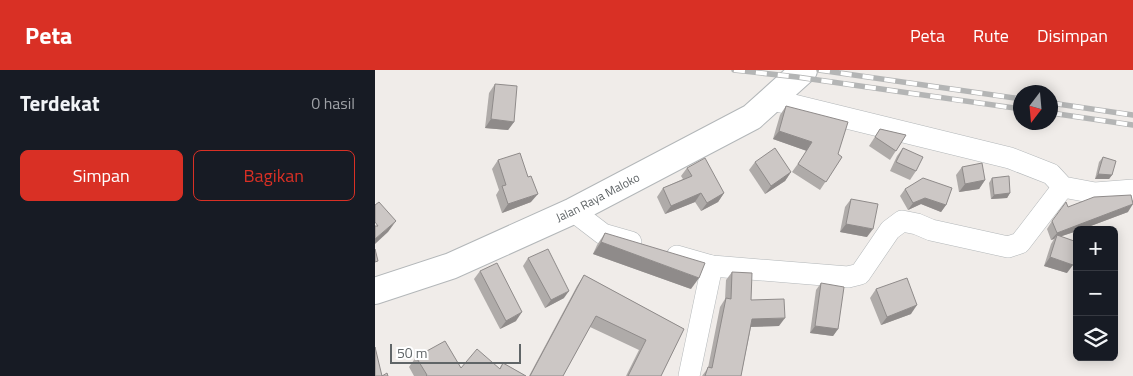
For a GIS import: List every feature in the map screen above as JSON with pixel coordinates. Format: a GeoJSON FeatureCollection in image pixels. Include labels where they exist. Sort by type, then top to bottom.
{"type":"FeatureCollection","features":[{"type":"Feature","properties":{"kind":"street","name":"Jalan Raya Maloko"},"geometry":{"type":"LineString","coordinates":[[375,291],[451,266],[573,211],[752,117],[804,70]]}},
{"type":"Feature","properties":{"kind":"street"},"geometry":{"type":"LineString","coordinates":[[773,100],[1010,158],[1051,174],[1063,187],[1095,194],[1133,190]]}},
{"type":"Feature","properties":{"kind":"street"},"geometry":{"type":"LineString","coordinates":[[573,211],[603,234],[712,266],[848,277],[860,274],[890,230],[902,221],[917,224],[931,230],[1008,248],[1020,243],[1063,187]]}},
{"type":"Feature","properties":{"kind":"street"},"geometry":{"type":"LineString","coordinates":[[689,376],[712,266]]}},
{"type":"Feature","properties":{"kind":"building"},"geometry":{"type":"Polygon","coordinates":[[[495,84],[517,86],[514,122],[491,119],[495,84]]]}},
{"type":"Feature","properties":{"kind":"building"},"geometry":{"type":"Polygon","coordinates":[[[786,106],[848,122],[838,154],[842,157],[826,182],[798,164],[812,142],[779,131],[786,106]]]}},
{"type":"Feature","properties":{"kind":"building"},"geometry":{"type":"Polygon","coordinates":[[[880,129],[906,135],[896,151],[875,137],[880,129]]]}},
{"type":"Feature","properties":{"kind":"building"},"geometry":{"type":"Polygon","coordinates":[[[775,148],[791,172],[771,186],[755,162],[775,148]]]}},
{"type":"Feature","properties":{"kind":"building"},"geometry":{"type":"Polygon","coordinates":[[[903,148],[923,157],[916,171],[896,162],[903,148]]]}},
{"type":"Feature","properties":{"kind":"building"},"geometry":{"type":"Polygon","coordinates":[[[520,153],[528,177],[531,176],[538,194],[508,204],[502,186],[506,185],[498,160],[520,153]]]}},
{"type":"Feature","properties":{"kind":"building"},"geometry":{"type":"Polygon","coordinates":[[[1103,157],[1116,161],[1112,175],[1098,174],[1103,157]]]}},
{"type":"Feature","properties":{"kind":"building"},"geometry":{"type":"Polygon","coordinates":[[[705,158],[724,193],[707,203],[701,193],[671,206],[663,188],[692,176],[687,168],[705,158]]]}},
{"type":"Feature","properties":{"kind":"building"},"geometry":{"type":"Polygon","coordinates":[[[982,163],[985,180],[965,184],[962,167],[982,163]]]}},
{"type":"Feature","properties":{"kind":"building"},"geometry":{"type":"Polygon","coordinates":[[[1009,176],[1010,193],[994,195],[992,178],[1009,176]]]}},
{"type":"Feature","properties":{"kind":"building"},"geometry":{"type":"Polygon","coordinates":[[[923,178],[952,188],[946,205],[925,198],[913,203],[905,189],[923,178]]]}},
{"type":"Feature","properties":{"kind":"building"},"geometry":{"type":"Polygon","coordinates":[[[1131,195],[1133,204],[1057,233],[1052,221],[1066,202],[1068,207],[1094,197],[1131,195]]]}},
{"type":"Feature","properties":{"kind":"building"},"geometry":{"type":"Polygon","coordinates":[[[851,199],[878,204],[873,229],[846,224],[851,199]]]}},
{"type":"Feature","properties":{"kind":"building"},"geometry":{"type":"Polygon","coordinates":[[[379,202],[396,221],[375,239],[375,226],[378,226],[375,222],[375,205],[379,202]]]}},
{"type":"Feature","properties":{"kind":"building"},"geometry":{"type":"Polygon","coordinates":[[[605,233],[705,263],[699,278],[601,242],[605,233]]]}},
{"type":"Feature","properties":{"kind":"building"},"geometry":{"type":"Polygon","coordinates":[[[1057,235],[1073,241],[1073,265],[1050,257],[1057,235]]]}},
{"type":"Feature","properties":{"kind":"building"},"geometry":{"type":"Polygon","coordinates":[[[375,249],[378,261],[375,262],[375,249]]]}},
{"type":"Feature","properties":{"kind":"building"},"geometry":{"type":"Polygon","coordinates":[[[548,249],[569,291],[551,300],[528,258],[548,249]]]}},
{"type":"Feature","properties":{"kind":"building"},"geometry":{"type":"Polygon","coordinates":[[[497,263],[522,312],[506,321],[480,271],[497,263]]]}},
{"type":"Feature","properties":{"kind":"building"},"geometry":{"type":"Polygon","coordinates":[[[732,272],[752,273],[751,300],[784,299],[785,318],[752,319],[741,376],[705,376],[708,367],[712,368],[726,298],[731,299],[732,272]]]}},
{"type":"Feature","properties":{"kind":"building"},"geometry":{"type":"Polygon","coordinates":[[[584,275],[684,329],[661,376],[628,376],[646,340],[596,316],[563,376],[530,376],[584,275]]]}},
{"type":"Feature","properties":{"kind":"building"},"geometry":{"type":"Polygon","coordinates":[[[907,278],[917,305],[887,317],[876,289],[907,278]]]}},
{"type":"Feature","properties":{"kind":"building"},"geometry":{"type":"Polygon","coordinates":[[[821,283],[844,287],[838,329],[815,326],[821,283]]]}},
{"type":"Feature","properties":{"kind":"building"},"geometry":{"type":"Polygon","coordinates":[[[445,341],[461,368],[477,349],[500,369],[503,363],[526,376],[426,376],[416,357],[445,341]]]}},
{"type":"Feature","properties":{"kind":"building"},"geometry":{"type":"Polygon","coordinates":[[[375,347],[382,376],[375,376],[375,347]]]}},
{"type":"Feature","properties":{"kind":"railway"},"geometry":{"type":"LineString","coordinates":[[734,70],[797,77],[1013,108]]}},
{"type":"Feature","properties":{"kind":"railway"},"geometry":{"type":"LineString","coordinates":[[819,70],[1013,98]]}},
{"type":"Feature","properties":{"kind":"railway"},"geometry":{"type":"LineString","coordinates":[[1058,104],[1133,115]]}},
{"type":"Feature","properties":{"kind":"railway"},"geometry":{"type":"LineString","coordinates":[[1058,114],[1133,125]]}}]}
